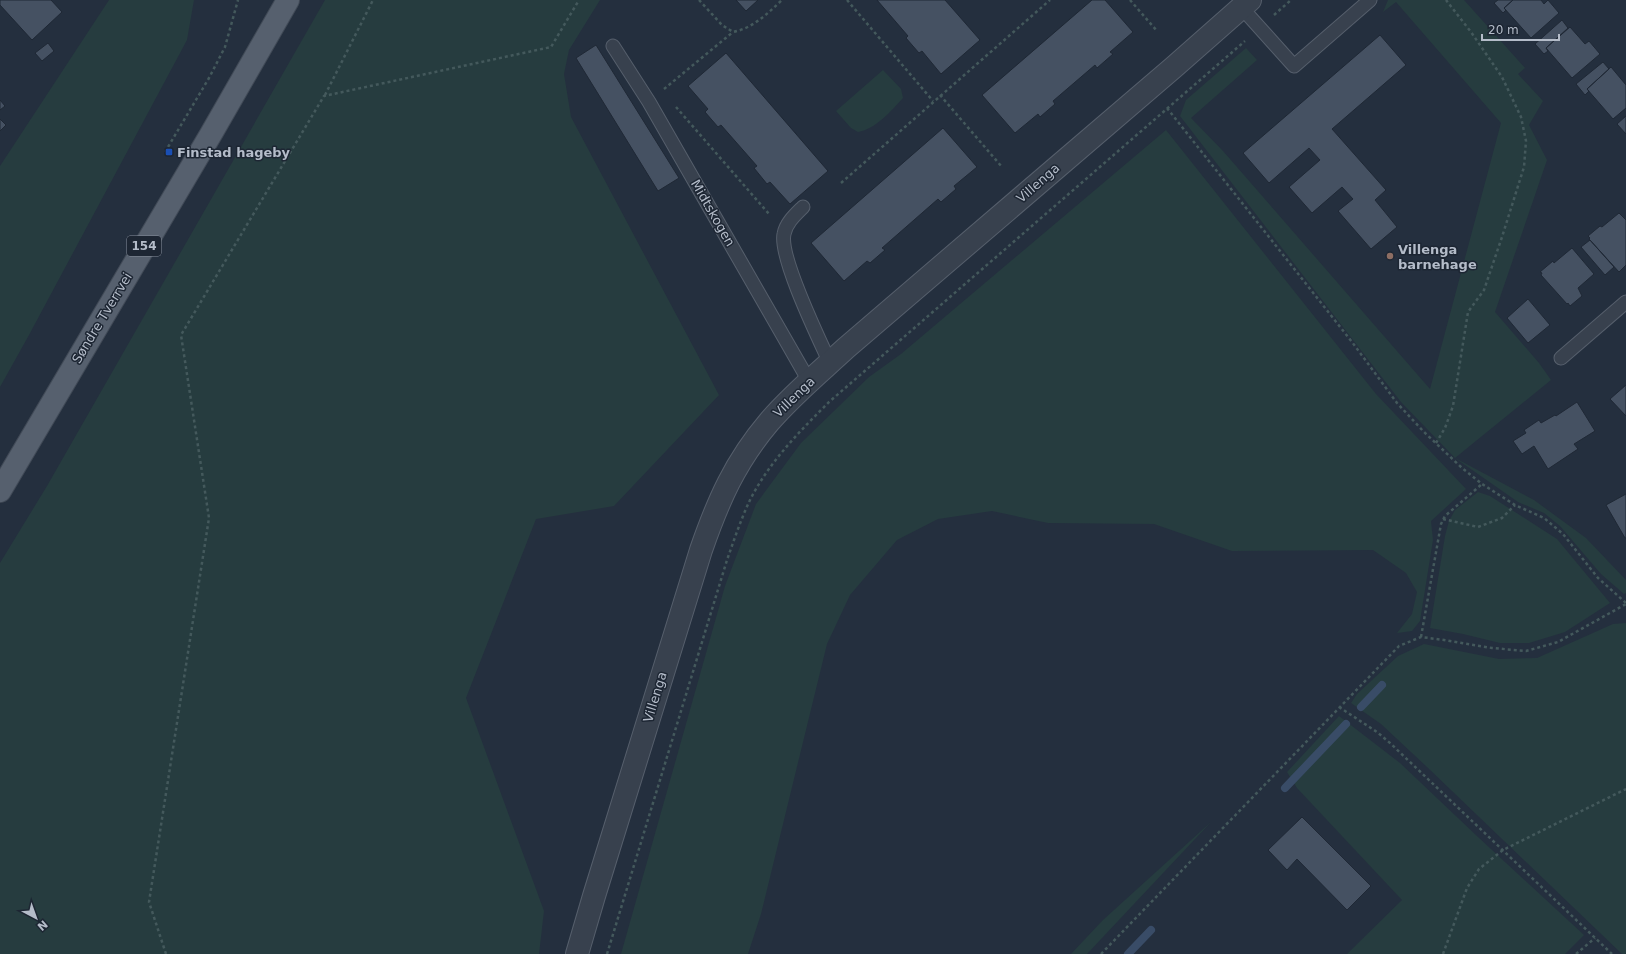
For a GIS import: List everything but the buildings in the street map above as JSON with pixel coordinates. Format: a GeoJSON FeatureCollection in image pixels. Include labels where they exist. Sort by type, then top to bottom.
{"type":"FeatureCollection","features":[{"type":"Feature","properties":{"kind":"main road","name":"Søndre Tverrvei"},"geometry":{"type":"LineString","coordinates":[[0,491],[207,141],[288,0]]}},
{"type":"Feature","properties":{"kind":"street","name":"Villenga"},"geometry":{"type":"LineString","coordinates":[[578,954],[594,896],[684,602],[717,506],[737,467],[758,435],[770,420],[809,381],[1174,67],[1245,4]]}},
{"type":"Feature","properties":{"kind":"lane"},"geometry":{"type":"LineString","coordinates":[[1245,4],[1260,28],[1294,66],[1370,0]]}},
{"type":"Feature","properties":{"kind":"lane","name":"Midtskogen"},"geometry":{"type":"LineString","coordinates":[[613,46],[650,102],[809,381]]}},
{"type":"Feature","properties":{"kind":"lane"},"geometry":{"type":"LineString","coordinates":[[803,207],[790,221],[786,228],[784,234],[784,249],[787,261],[812,323],[830,363]]}},
{"type":"Feature","properties":{"kind":"lane"},"geometry":{"type":"LineString","coordinates":[[1561,358],[1626,302]]}},
{"type":"Feature","properties":{"kind":"path"},"geometry":{"type":"LineString","coordinates":[[165,152],[209,78],[225,47],[238,0]]}},
{"type":"Feature","properties":{"kind":"path"},"geometry":{"type":"LineString","coordinates":[[166,954],[150,902],[209,518],[181,335],[324,96],[373,0]]}},
{"type":"Feature","properties":{"kind":"path"},"geometry":{"type":"LineString","coordinates":[[324,96],[550,47],[579,0]]}},
{"type":"Feature","properties":{"kind":"path"},"geometry":{"type":"LineString","coordinates":[[699,0],[722,25],[733,32]]}},
{"type":"Feature","properties":{"kind":"path"},"geometry":{"type":"LineString","coordinates":[[650,102],[733,32],[742,30],[754,24],[782,0]]}},
{"type":"Feature","properties":{"kind":"path"},"geometry":{"type":"LineString","coordinates":[[847,0],[933,101]]}},
{"type":"Feature","properties":{"kind":"path"},"geometry":{"type":"LineString","coordinates":[[841,183],[1050,0]]}},
{"type":"Feature","properties":{"kind":"path"},"geometry":{"type":"LineString","coordinates":[[1130,0],[1157,31]]}},
{"type":"Feature","properties":{"kind":"path"},"geometry":{"type":"LineString","coordinates":[[607,954],[727,560],[743,516],[762,480],[792,441],[829,402],[1291,0]]}},
{"type":"Feature","properties":{"kind":"path"},"geometry":{"type":"LineString","coordinates":[[1436,443],[1445,428],[1453,406],[1468,312],[1484,290],[1502,237],[1524,167],[1526,141],[1521,117],[1502,77],[1471,32],[1446,0]]}},
{"type":"Feature","properties":{"kind":"path"},"geometry":{"type":"LineString","coordinates":[[662,91],[769,214]]}},
{"type":"Feature","properties":{"kind":"path"},"geometry":{"type":"LineString","coordinates":[[940,95],[1002,167]]}},
{"type":"Feature","properties":{"kind":"path"},"geometry":{"type":"LineString","coordinates":[[1101,954],[1399,646],[1421,637],[1492,648],[1526,651],[1558,642],[1626,604],[1598,578],[1558,530],[1544,518],[1515,505],[1482,484],[1436,443],[1397,403],[1352,342],[1167,108]]}},
{"type":"Feature","properties":{"kind":"path"},"geometry":{"type":"LineString","coordinates":[[1421,637],[1441,524],[1445,516],[1482,484]]}},
{"type":"Feature","properties":{"kind":"path"},"geometry":{"type":"LineString","coordinates":[[1443,519],[1478,527],[1502,518],[1515,505]]}},
{"type":"Feature","properties":{"kind":"path"},"geometry":{"type":"LineString","coordinates":[[1339,707],[1378,732],[1612,954]]}},
{"type":"Feature","properties":{"kind":"path"},"geometry":{"type":"LineString","coordinates":[[1443,954],[1467,888],[1479,869],[1503,850],[1626,789]]}},
{"type":"Feature","properties":{"kind":"path"},"geometry":{"type":"LineString","coordinates":[[1576,954],[1595,938]]}},
{"type":"Feature","properties":{"kind":"green space"},"geometry":{"type":"Polygon","coordinates":[[[109,0],[194,0],[187,40],[0,387],[0,166],[109,0]]]}},
{"type":"Feature","properties":{"kind":"green space"},"geometry":{"type":"Polygon","coordinates":[[[325,0],[600,0],[569,50],[564,74],[571,117],[719,395],[614,506],[536,519],[466,698],[544,911],[539,954],[0,954],[0,563],[47,486],[325,0]]]}},
{"type":"Feature","properties":{"kind":"green space"},"geometry":{"type":"Polygon","coordinates":[[[1388,0],[1464,0],[1525,68],[1518,74],[1543,101],[1529,125],[1547,160],[1495,312],[1539,363],[1551,380],[1455,458],[1401,402],[1180,116],[1186,100],[1246,48],[1257,60],[1191,118],[1223,151],[1430,389],[1501,123],[1396,2],[1383,12],[1388,0]]]}},
{"type":"Feature","properties":{"kind":"green space"},"geometry":{"type":"Polygon","coordinates":[[[883,70],[901,89],[903,98],[877,123],[858,132],[851,128],[836,111],[883,70]]]}},
{"type":"Feature","properties":{"kind":"green space"},"geometry":{"type":"Polygon","coordinates":[[[1166,130],[1376,394],[1466,489],[1431,521],[1433,540],[1420,621],[1412,631],[1397,633],[1412,614],[1417,592],[1406,573],[1373,550],[1232,551],[1154,524],[1048,523],[992,511],[938,519],[897,540],[850,595],[827,644],[761,914],[748,954],[621,954],[725,586],[756,504],[801,443],[869,377],[901,354],[1166,130]]]}},
{"type":"Feature","properties":{"kind":"green space"},"geometry":{"type":"Polygon","coordinates":[[[1455,458],[1534,500],[1586,538],[1626,580],[1626,593],[1624,594],[1601,574],[1560,526],[1544,513],[1518,502],[1455,458]]]}},
{"type":"Feature","properties":{"kind":"green space"},"geometry":{"type":"Polygon","coordinates":[[[1478,492],[1490,496],[1557,539],[1610,603],[1565,632],[1529,643],[1500,643],[1430,628],[1445,536],[1449,521],[1455,510],[1478,492]]]}},
{"type":"Feature","properties":{"kind":"green space"},"geometry":{"type":"Polygon","coordinates":[[[1626,623],[1626,954],[1622,954],[1381,724],[1351,703],[1357,694],[1398,656],[1424,644],[1499,659],[1537,658],[1613,624],[1626,623]]]}},
{"type":"Feature","properties":{"kind":"green space"},"geometry":{"type":"Polygon","coordinates":[[[1339,716],[1400,763],[1584,935],[1565,954],[1347,954],[1402,900],[1297,788],[1287,772],[1339,716]]]}},
{"type":"Feature","properties":{"kind":"green space"},"geometry":{"type":"Polygon","coordinates":[[[1211,822],[1087,954],[1071,954],[1103,920],[1211,822]]]}},
{"type":"Feature","properties":{"kind":"waterway"},"geometry":{"type":"LineString","coordinates":[[1361,707],[1382,685]]}},
{"type":"Feature","properties":{"kind":"waterway"},"geometry":{"type":"LineString","coordinates":[[1285,788],[1346,724]]}},
{"type":"Feature","properties":{"kind":"waterway"},"geometry":{"type":"LineString","coordinates":[[1128,954],[1151,930]]}},
{"type":"Feature","properties":{"kind":"place","name":"Finstad hageby"},"geometry":{"type":"Point","coordinates":[169,152]}},
{"type":"Feature","properties":{"kind":"place","name":"Villenga barnehage"},"geometry":{"type":"Point","coordinates":[1390,256]}}]}
